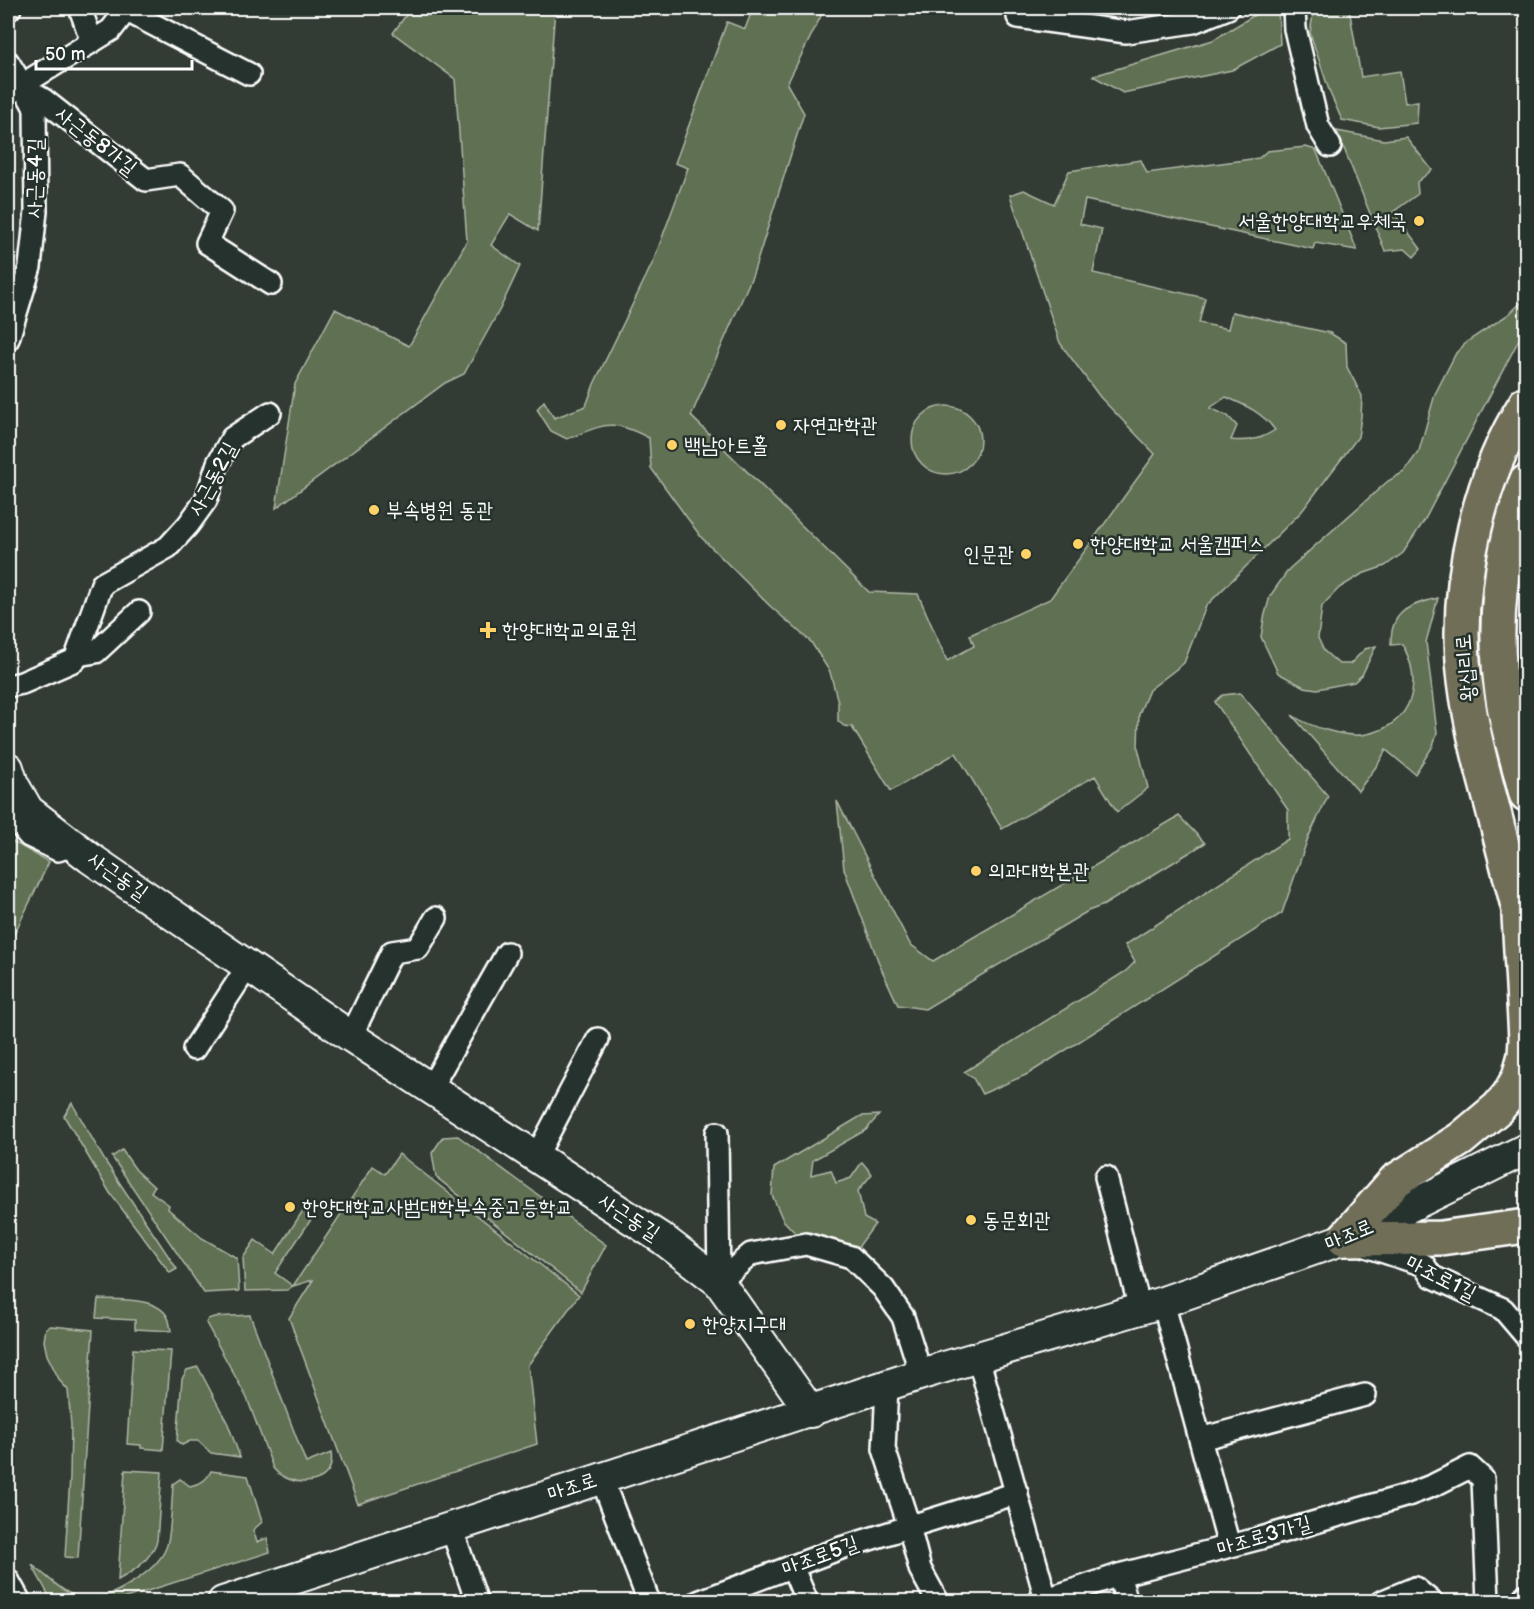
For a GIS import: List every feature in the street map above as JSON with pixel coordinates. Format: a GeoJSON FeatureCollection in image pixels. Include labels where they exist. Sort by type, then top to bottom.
{"type":"FeatureCollection","features":[{"type":"Feature","properties":{"kind":"main road","name":"왕십리로"},"geometry":{"type":"LineString","coordinates":[[1344,1239],[1395,1181],[1461,1139],[1484,1121],[1509,1095],[1519,1077],[1525,1054],[1523,923],[1472,725],[1463,660],[1463,622],[1475,530],[1484,497],[1499,454],[1527,403]]}},
{"type":"Feature","properties":{"kind":"main road","name":"왕십리로"},"geometry":{"type":"LineString","coordinates":[[1527,482],[1516,552],[1498,621],[1501,682],[1506,716],[1527,794]]}},
{"type":"Feature","properties":{"kind":"main road","name":"사근동길"},"geometry":{"type":"LineString","coordinates":[[8,768],[13,784],[28,810],[73,844],[430,1089],[664,1240],[719,1282],[811,1412]]}},
{"type":"Feature","properties":{"kind":"main road","name":"마조로"},"geometry":{"type":"LineString","coordinates":[[227,1601],[601,1478],[811,1412],[921,1374],[1151,1306],[1344,1239],[1527,1149]]}},
{"type":"Feature","properties":{"kind":"main road"},"geometry":{"type":"LineString","coordinates":[[1344,1239],[1441,1238],[1527,1226]]}},
{"type":"Feature","properties":{"kind":"street"},"geometry":{"type":"LineString","coordinates":[[80,8],[92,42]]}},
{"type":"Feature","properties":{"kind":"street"},"geometry":{"type":"LineString","coordinates":[[1018,17],[1126,32],[1186,15],[1193,22],[1228,8]]}},
{"type":"Feature","properties":{"kind":"street"},"geometry":{"type":"LineString","coordinates":[[1294,8],[1295,29],[1318,126],[1330,146]]}},
{"type":"Feature","properties":{"kind":"street"},"geometry":{"type":"LineString","coordinates":[[16,90],[111,30],[128,9],[249,74]]}},
{"type":"Feature","properties":{"kind":"street","name":"사근동8가길"},"geometry":{"type":"LineString","coordinates":[[8,62],[16,90],[44,100],[146,180],[180,175],[222,211],[207,243],[271,284]]}},
{"type":"Feature","properties":{"kind":"street","name":"사근동4길"},"geometry":{"type":"LineString","coordinates":[[8,339],[30,267],[36,211],[35,108],[16,90]]}},
{"type":"Feature","properties":{"kind":"street","name":"사근동2길"},"geometry":{"type":"LineString","coordinates":[[77,655],[102,584],[168,547],[206,500],[218,463],[232,438],[270,413]]}},
{"type":"Feature","properties":{"kind":"street"},"geometry":{"type":"LineString","coordinates":[[8,686],[22,684],[75,660],[77,655],[96,652],[139,612]]}},
{"type":"Feature","properties":{"kind":"street"},"geometry":{"type":"LineString","coordinates":[[8,812],[29,836],[58,850],[73,844]]}},
{"type":"Feature","properties":{"kind":"street"},"geometry":{"type":"LineString","coordinates":[[351,1036],[392,952],[418,948],[436,918]]}},
{"type":"Feature","properties":{"kind":"street"},"geometry":{"type":"LineString","coordinates":[[430,1089],[507,953]]}},
{"type":"Feature","properties":{"kind":"street"},"geometry":{"type":"LineString","coordinates":[[194,1049],[248,966]]}},
{"type":"Feature","properties":{"kind":"street"},"geometry":{"type":"LineString","coordinates":[[536,1157],[598,1039]]}},
{"type":"Feature","properties":{"kind":"street"},"geometry":{"type":"LineString","coordinates":[[717,1133],[719,1282]]}},
{"type":"Feature","properties":{"kind":"street"},"geometry":{"type":"LineString","coordinates":[[1106,1177],[1200,1438],[1229,1546]]}},
{"type":"Feature","properties":{"kind":"street","name":"마조로1길"},"geometry":{"type":"LineString","coordinates":[[1344,1239],[1424,1265],[1431,1276],[1503,1309],[1527,1336]]}},
{"type":"Feature","properties":{"kind":"street"},"geometry":{"type":"LineString","coordinates":[[719,1282],[751,1254],[806,1244],[851,1257],[883,1288],[903,1317],[921,1374]]}},
{"type":"Feature","properties":{"kind":"street"},"geometry":{"type":"LineString","coordinates":[[978,1357],[1017,1494],[1042,1600]]}},
{"type":"Feature","properties":{"kind":"street"},"geometry":{"type":"LineString","coordinates":[[887,1386],[884,1449],[909,1526],[920,1569],[938,1602]]}},
{"type":"Feature","properties":{"kind":"street"},"geometry":{"type":"LineString","coordinates":[[1200,1438],[1365,1395]]}},
{"type":"Feature","properties":{"kind":"street","name":"마조로3가길"},"geometry":{"type":"LineString","coordinates":[[1042,1600],[1119,1575],[1408,1495],[1470,1467],[1483,1479],[1488,1602]]}},
{"type":"Feature","properties":{"kind":"street"},"geometry":{"type":"LineString","coordinates":[[601,1478],[649,1602]]}},
{"type":"Feature","properties":{"kind":"street","name":"마조로5길"},"geometry":{"type":"LineString","coordinates":[[698,1602],[720,1598],[792,1566],[841,1548],[1017,1494]]}},
{"type":"Feature","properties":{"kind":"street"},"geometry":{"type":"LineString","coordinates":[[451,1527],[477,1602]]}},
{"type":"Feature","properties":{"kind":"street"},"geometry":{"type":"LineString","coordinates":[[792,1566],[807,1602]]}},
{"type":"Feature","properties":{"kind":"street"},"geometry":{"type":"LineString","coordinates":[[1119,1575],[1126,1602]]}},
{"type":"Feature","properties":{"kind":"street"},"geometry":{"type":"LineString","coordinates":[[8,1580],[20,1602]]}},
{"type":"Feature","properties":{"kind":"street"},"geometry":{"type":"LineString","coordinates":[[1381,1602],[1415,1588],[1432,1602]]}},
{"type":"Feature","properties":{"kind":"street"},"geometry":{"type":"LineString","coordinates":[[1520,1602],[1527,1595]]}},
{"type":"Feature","properties":{"kind":"green space"},"geometry":{"type":"Polygon","coordinates":[[[411,8],[555,8],[538,231],[510,214],[491,245],[520,266],[500,309],[464,374],[445,383],[276,508],[295,384],[335,309],[409,346],[467,241],[455,79],[393,33],[411,8]]]}},
{"type":"Feature","properties":{"kind":"green space"},"geometry":{"type":"Polygon","coordinates":[[[753,8],[825,8],[787,84],[804,113],[753,274],[691,416],[869,592],[918,594],[947,661],[974,646],[970,635],[1050,599],[1155,454],[1100,397],[1060,343],[1010,195],[1024,190],[1054,204],[1069,171],[1141,160],[1147,173],[1259,158],[1267,151],[1306,147],[1316,150],[1357,250],[1315,243],[1313,249],[1085,200],[1080,224],[1102,229],[1093,273],[1205,298],[1199,323],[1228,329],[1232,312],[1330,333],[1346,343],[1347,367],[1362,396],[1358,437],[1302,511],[1206,606],[1184,663],[1149,690],[1139,714],[1138,748],[1148,788],[1117,812],[1095,776],[1002,829],[956,753],[891,791],[852,727],[844,726],[838,721],[838,702],[830,672],[811,642],[770,606],[701,537],[651,468],[649,438],[625,428],[608,425],[567,439],[551,431],[537,409],[544,401],[554,418],[586,406],[594,384],[653,262],[688,168],[675,163],[727,22],[745,29],[753,8]],[[1226,397],[1210,408],[1228,416],[1237,426],[1231,440],[1254,439],[1275,430],[1259,414],[1226,397]]]}},
{"type":"Feature","properties":{"kind":"green space"},"geometry":{"type":"Polygon","coordinates":[[[1266,8],[1278,8],[1280,44],[1232,70],[1123,93],[1093,76],[1213,40],[1266,8]]]}},
{"type":"Feature","properties":{"kind":"green space"},"geometry":{"type":"Polygon","coordinates":[[[1314,8],[1349,8],[1361,77],[1400,71],[1405,103],[1418,101],[1417,123],[1379,127],[1342,120],[1330,93],[1310,33],[1314,8]]]}},
{"type":"Feature","properties":{"kind":"green space"},"geometry":{"type":"Polygon","coordinates":[[[1337,131],[1384,140],[1406,137],[1432,170],[1417,182],[1418,194],[1393,212],[1421,249],[1414,257],[1405,249],[1385,251],[1337,131]]]}},
{"type":"Feature","properties":{"kind":"green space"},"geometry":{"type":"Polygon","coordinates":[[[1526,298],[1526,326],[1424,521],[1403,553],[1385,566],[1362,574],[1339,588],[1322,606],[1318,638],[1324,651],[1339,664],[1350,664],[1365,649],[1376,646],[1362,675],[1354,682],[1317,689],[1304,687],[1278,673],[1261,637],[1270,596],[1289,569],[1388,481],[1404,472],[1419,451],[1435,394],[1456,353],[1468,341],[1509,314],[1526,298]]]}},
{"type":"Feature","properties":{"kind":"green space"},"geometry":{"type":"Polygon","coordinates":[[[946,406],[959,408],[970,416],[978,427],[980,440],[978,453],[970,464],[959,472],[946,474],[933,472],[922,464],[914,453],[912,440],[914,427],[922,416],[933,408],[946,406]]]}},
{"type":"Feature","properties":{"kind":"green space"},"geometry":{"type":"Polygon","coordinates":[[[1438,598],[1426,642],[1437,733],[1433,746],[1415,774],[1386,750],[1358,791],[1292,715],[1317,727],[1349,735],[1367,734],[1383,729],[1395,721],[1410,700],[1413,686],[1409,658],[1402,644],[1391,645],[1394,624],[1403,611],[1438,598]]]}},
{"type":"Feature","properties":{"kind":"green space"},"geometry":{"type":"Polygon","coordinates":[[[1240,693],[1328,796],[1308,838],[1282,913],[1028,1074],[982,1094],[973,1078],[964,1072],[1126,971],[1135,962],[1125,945],[1288,839],[1288,810],[1215,702],[1223,695],[1240,693]]]}},
{"type":"Feature","properties":{"kind":"green space"},"geometry":{"type":"Polygon","coordinates":[[[837,801],[910,944],[933,961],[1179,816],[1205,843],[1104,905],[1088,911],[925,1009],[898,1005],[880,966],[844,869],[837,801]]]}},
{"type":"Feature","properties":{"kind":"green space"},"geometry":{"type":"Polygon","coordinates":[[[8,839],[49,862],[8,947],[8,839]]]}},
{"type":"Feature","properties":{"kind":"green space"},"geometry":{"type":"Polygon","coordinates":[[[72,1103],[105,1161],[177,1269],[170,1273],[110,1193],[64,1116],[72,1103]]]}},
{"type":"Feature","properties":{"kind":"green space"},"geometry":{"type":"Polygon","coordinates":[[[879,1115],[866,1130],[813,1160],[811,1175],[831,1170],[836,1183],[851,1178],[862,1162],[872,1174],[858,1191],[864,1218],[875,1224],[851,1257],[806,1244],[783,1220],[772,1195],[774,1168],[861,1116],[879,1115]]]}},
{"type":"Feature","properties":{"kind":"green space"},"geometry":{"type":"Polygon","coordinates":[[[458,1136],[606,1245],[581,1292],[436,1177],[432,1153],[443,1137],[458,1136]]]}},
{"type":"Feature","properties":{"kind":"green space"},"geometry":{"type":"Polygon","coordinates":[[[122,1150],[136,1170],[154,1187],[151,1192],[169,1205],[168,1209],[202,1238],[237,1258],[239,1291],[204,1293],[112,1157],[122,1150]]]}},
{"type":"Feature","properties":{"kind":"green space"},"geometry":{"type":"Polygon","coordinates":[[[399,1154],[579,1295],[528,1365],[537,1444],[358,1504],[289,1318],[313,1280],[293,1286],[373,1166],[385,1174],[399,1154]]]}},
{"type":"Feature","properties":{"kind":"green space"},"geometry":{"type":"Polygon","coordinates":[[[304,1209],[314,1215],[275,1273],[293,1286],[287,1290],[245,1291],[243,1258],[255,1240],[275,1254],[304,1209]]]}},
{"type":"Feature","properties":{"kind":"green space"},"geometry":{"type":"Polygon","coordinates":[[[98,1299],[136,1301],[154,1305],[167,1316],[171,1331],[135,1329],[135,1320],[96,1318],[98,1299]]]}},
{"type":"Feature","properties":{"kind":"green space"},"geometry":{"type":"Polygon","coordinates":[[[250,1315],[306,1463],[331,1453],[331,1465],[320,1479],[300,1482],[280,1475],[273,1468],[247,1398],[206,1323],[208,1319],[214,1317],[250,1315]]]}},
{"type":"Feature","properties":{"kind":"green space"},"geometry":{"type":"Polygon","coordinates":[[[51,1326],[93,1330],[78,1558],[65,1557],[71,1425],[68,1390],[60,1381],[47,1355],[44,1341],[46,1328],[51,1326]]]}},
{"type":"Feature","properties":{"kind":"green space"},"geometry":{"type":"Polygon","coordinates":[[[133,1349],[171,1351],[163,1450],[127,1444],[133,1349]]]}},
{"type":"Feature","properties":{"kind":"green space"},"geometry":{"type":"Polygon","coordinates":[[[198,1367],[228,1424],[240,1457],[211,1453],[198,1441],[190,1441],[182,1445],[177,1441],[182,1379],[187,1370],[198,1367]]]}},
{"type":"Feature","properties":{"kind":"green space"},"geometry":{"type":"Polygon","coordinates":[[[125,1470],[162,1472],[157,1541],[142,1564],[118,1580],[125,1470]]]}},
{"type":"Feature","properties":{"kind":"green space"},"geometry":{"type":"Polygon","coordinates":[[[211,1471],[248,1476],[262,1522],[253,1530],[257,1542],[267,1538],[270,1552],[116,1601],[52,1601],[32,1565],[64,1590],[79,1597],[97,1598],[120,1589],[143,1575],[161,1557],[166,1548],[173,1484],[180,1479],[190,1486],[197,1484],[211,1471]]]}},
{"type":"Feature","properties":{"kind":"place","name":"서울한양대학교우체국"},"geometry":{"type":"Point","coordinates":[1419,221]}},
{"type":"Feature","properties":{"kind":"place","name":"자연과학관"},"geometry":{"type":"Point","coordinates":[781,425]}},
{"type":"Feature","properties":{"kind":"place","name":"백남아트홀"},"geometry":{"type":"Point","coordinates":[672,445]}},
{"type":"Feature","properties":{"kind":"place","name":"부속병원 동관"},"geometry":{"type":"Point","coordinates":[374,510]}},
{"type":"Feature","properties":{"kind":"place","name":"한양대학교 서울캠퍼스"},"geometry":{"type":"Point","coordinates":[1078,544]}},
{"type":"Feature","properties":{"kind":"place","name":"인문관"},"geometry":{"type":"Point","coordinates":[1026,554]}},
{"type":"Feature","properties":{"kind":"place","name":"한양대학교의료원"},"geometry":{"type":"Point","coordinates":[488,630]}},
{"type":"Feature","properties":{"kind":"place","name":"의과대학본관"},"geometry":{"type":"Point","coordinates":[976,871]}},
{"type":"Feature","properties":{"kind":"place","name":"한양대학교사범대학부속중고등학교"},"geometry":{"type":"Point","coordinates":[290,1207]}},
{"type":"Feature","properties":{"kind":"place","name":"동문회관"},"geometry":{"type":"Point","coordinates":[971,1220]}},
{"type":"Feature","properties":{"kind":"place","name":"한양지구대"},"geometry":{"type":"Point","coordinates":[690,1324]}}]}
